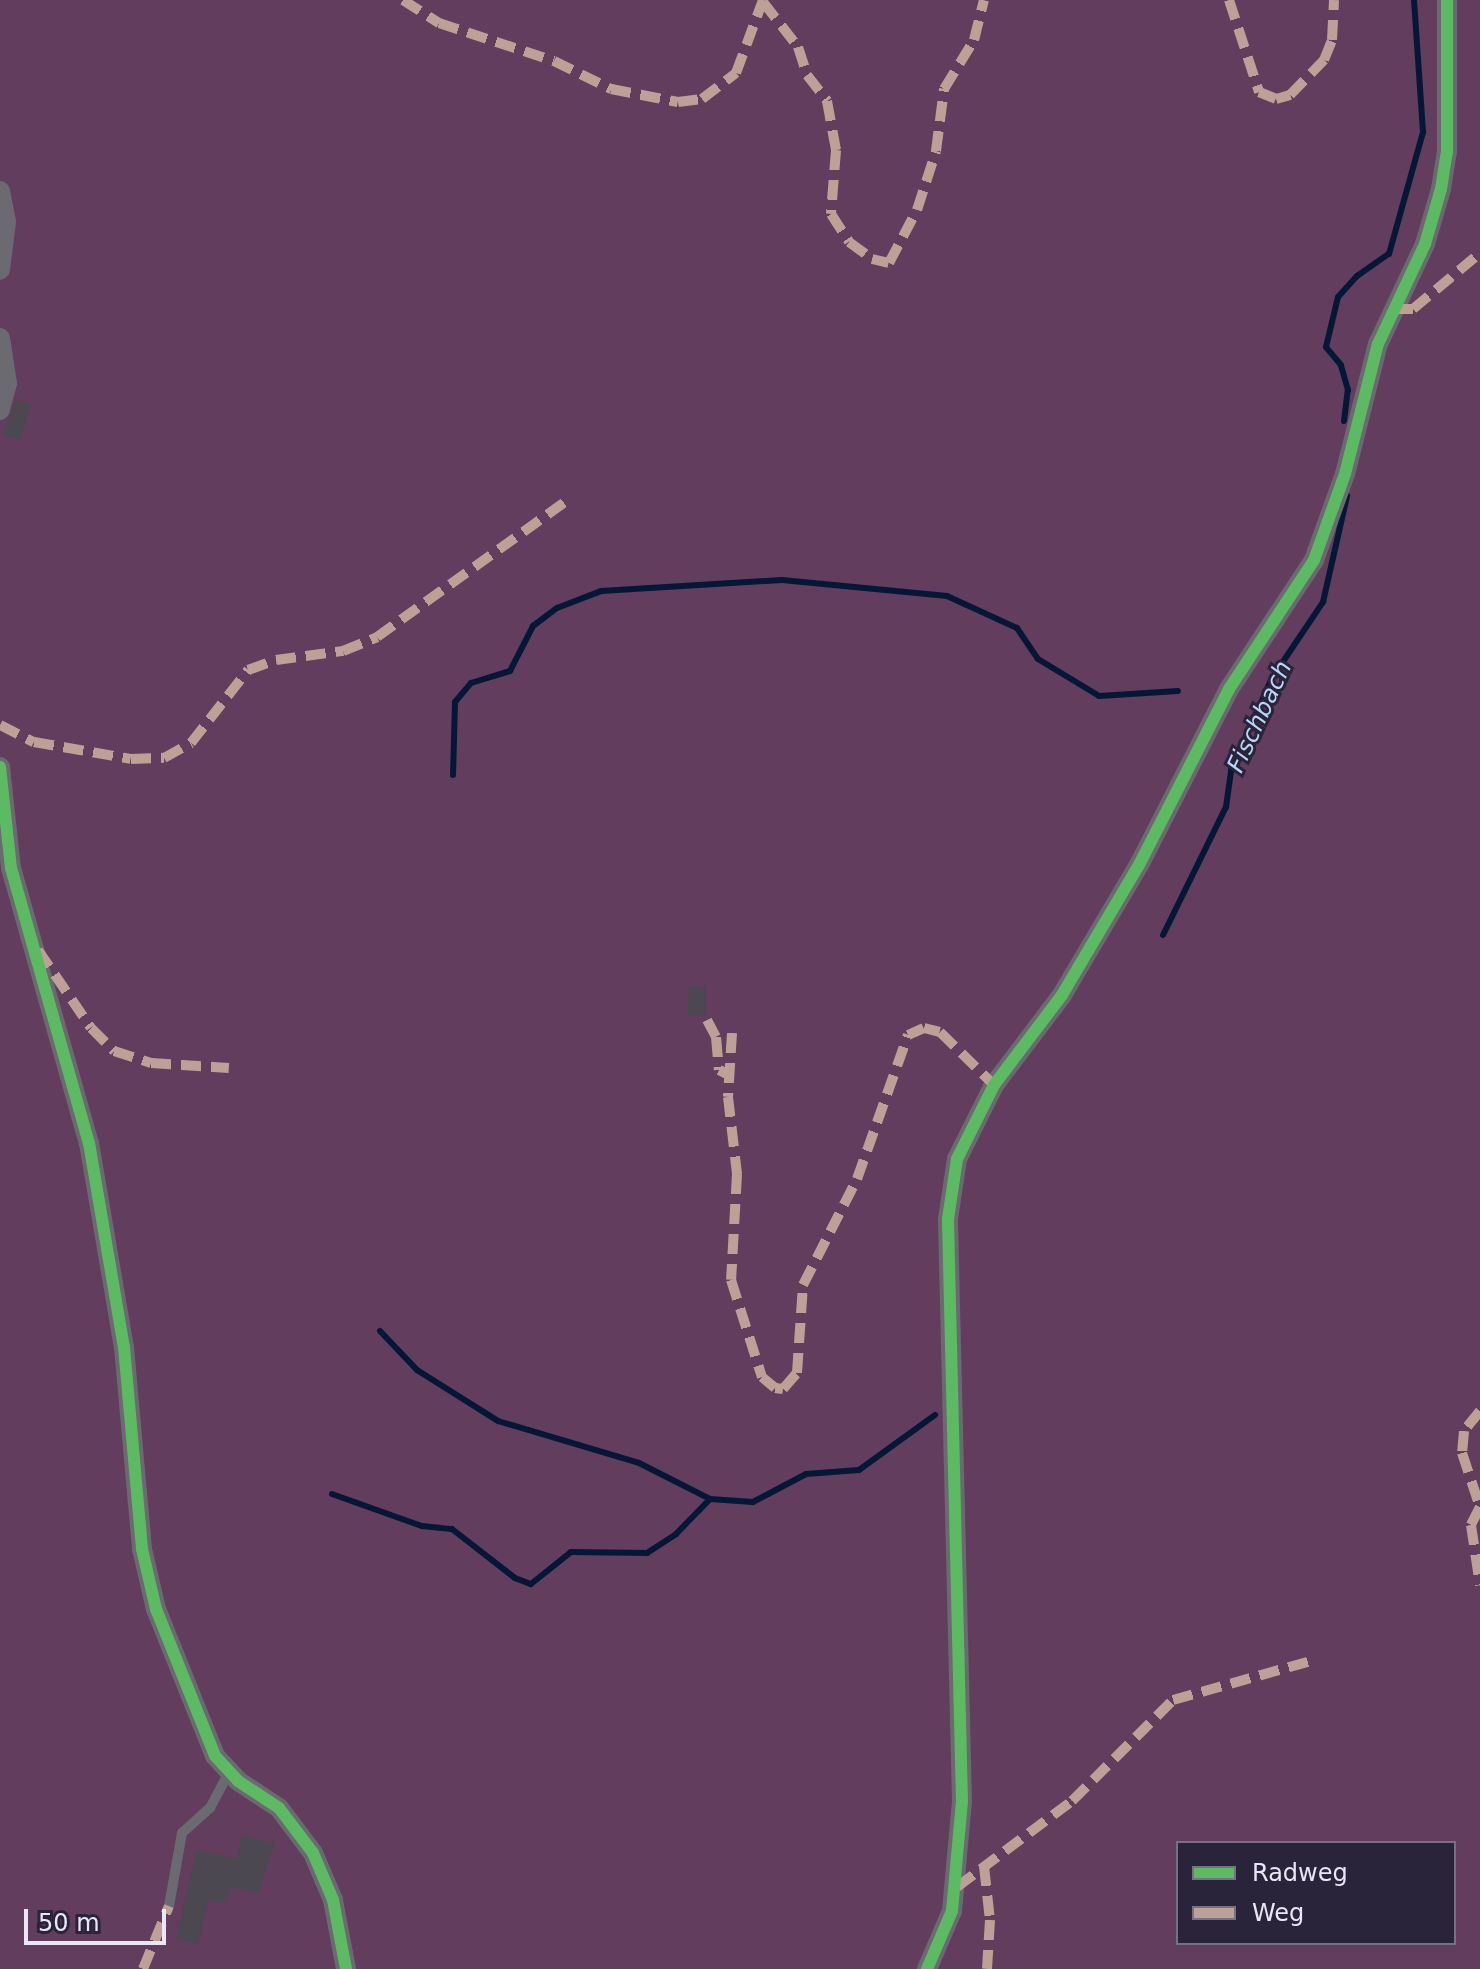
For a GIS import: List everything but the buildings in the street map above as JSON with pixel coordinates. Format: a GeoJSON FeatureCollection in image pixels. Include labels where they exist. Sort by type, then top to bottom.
{"type":"FeatureCollection","features":[{"type":"Feature","properties":{"kind":"street"},"geometry":{"type":"LineString","coordinates":[[927,1969],[952,1911],[961,1831],[948,1219],[957,1159],[994,1085],[1074,976],[1187,779],[1229,689],[1314,560],[1345,474],[1378,344],[1425,244],[1441,189],[1447,152],[1447,0]]}},
{"type":"Feature","properties":{"kind":"street"},"geometry":{"type":"LineString","coordinates":[[0,191],[6,222],[0,270]]}},
{"type":"Feature","properties":{"kind":"street"},"geometry":{"type":"LineString","coordinates":[[0,338],[7,383],[0,410]]}},
{"type":"Feature","properties":{"kind":"street"},"geometry":{"type":"LineString","coordinates":[[0,767],[11,868],[89,1143],[124,1347],[148,1580],[198,1718],[229,1773],[279,1808],[313,1853],[333,1900],[346,1969]]}},
{"type":"Feature","properties":{"kind":"lane"},"geometry":{"type":"LineString","coordinates":[[169,1906],[182,1833],[210,1808],[229,1773]]}},
{"type":"Feature","properties":{"kind":"shaded area"},"geometry":{"type":"Polygon","coordinates":[[[0,0],[1480,0],[1480,1969],[0,1969],[0,0]]]}},
{"type":"Feature","properties":{"kind":"waterway","name":"Fischbach"},"geometry":{"type":"LineString","coordinates":[[1344,421],[1348,390],[1341,365],[1326,347],[1338,297],[1357,276],[1389,254],[1423,132],[1414,0]]}},
{"type":"Feature","properties":{"kind":"waterway","name":"Fischbach"},"geometry":{"type":"LineString","coordinates":[[1163,935],[1226,807],[1231,770],[1272,678],[1323,602],[1347,496]]}},
{"type":"Feature","properties":{"kind":"waterway"},"geometry":{"type":"LineString","coordinates":[[453,775],[455,702],[471,683],[510,671],[533,626],[557,608],[601,591],[782,580],[947,596],[1017,628],[1038,659],[1099,696],[1178,691]]}},
{"type":"Feature","properties":{"kind":"waterway"},"geometry":{"type":"LineString","coordinates":[[380,1331],[417,1370],[498,1421],[639,1463],[710,1499],[753,1502],[806,1474],[859,1470],[935,1415]]}},
{"type":"Feature","properties":{"kind":"waterway"},"geometry":{"type":"LineString","coordinates":[[332,1494],[422,1526],[452,1529],[515,1578],[531,1584],[571,1552],[647,1553],[676,1534],[710,1499]]}},
{"type":"Feature","properties":{"kind":"marked path"},"geometry":{"type":"LineString","coordinates":[[403,0],[439,23],[554,61],[611,89],[678,102],[702,99],[736,73],[763,0]]}},
{"type":"Feature","properties":{"kind":"marked path"},"geometry":{"type":"LineString","coordinates":[[763,2],[798,47],[807,75],[827,101],[836,150],[831,214],[849,242],[872,259],[889,263],[917,210],[936,151],[944,89],[974,40],[984,0]]}},
{"type":"Feature","properties":{"kind":"marked path"},"geometry":{"type":"LineString","coordinates":[[1229,0],[1259,92],[1276,99],[1290,95],[1324,60],[1332,40],[1334,0]]}},
{"type":"Feature","properties":{"kind":"marked path"},"geometry":{"type":"LineString","coordinates":[[1395,309],[1413,309],[1480,253]]}},
{"type":"Feature","properties":{"kind":"marked path"},"geometry":{"type":"LineString","coordinates":[[0,725],[34,742],[131,759],[164,758],[191,743],[248,670],[276,660],[343,651],[377,637],[569,499]]}},
{"type":"Feature","properties":{"kind":"marked path"},"geometry":{"type":"LineString","coordinates":[[38,950],[91,1028],[114,1051],[151,1063],[229,1068]]}},
{"type":"Feature","properties":{"kind":"marked path"},"geometry":{"type":"LineString","coordinates":[[707,1020],[716,1037],[719,1070],[729,1075]]}},
{"type":"Feature","properties":{"kind":"marked path"},"geometry":{"type":"LineString","coordinates":[[732,1033],[728,1097],[737,1174],[731,1280],[762,1377],[775,1388],[783,1389],[797,1373],[803,1285],[857,1179],[908,1035],[924,1028],[940,1032],[994,1085]]}},
{"type":"Feature","properties":{"kind":"marked path"},"geometry":{"type":"LineString","coordinates":[[1480,1411],[1464,1431],[1462,1453],[1480,1507]]}},
{"type":"Feature","properties":{"kind":"marked path"},"geometry":{"type":"LineString","coordinates":[[1480,1507],[1471,1525],[1480,1585]]}},
{"type":"Feature","properties":{"kind":"marked path"},"geometry":{"type":"LineString","coordinates":[[957,1887],[1072,1801],[1173,1700],[1314,1660]]}},
{"type":"Feature","properties":{"kind":"marked path"},"geometry":{"type":"LineString","coordinates":[[984,1866],[990,1920],[987,1969]]}},
{"type":"Feature","properties":{"kind":"marked path"},"geometry":{"type":"LineString","coordinates":[[143,1969],[169,1906]]}},
{"type":"Feature","properties":{"kind":"cycle path"},"geometry":{"type":"LineString","coordinates":[[927,1969],[952,1911],[962,1802],[948,1219],[957,1159],[994,1085],[1062,995],[1139,865],[1229,689],[1314,560],[1345,474],[1378,344],[1425,244],[1441,189],[1447,152],[1447,0]]}},
{"type":"Feature","properties":{"kind":"cycle path"},"geometry":{"type":"LineString","coordinates":[[0,767],[11,868],[89,1143],[124,1347],[142,1549],[156,1609],[215,1756],[238,1781],[279,1808],[313,1853],[333,1900],[346,1969]]}}]}
